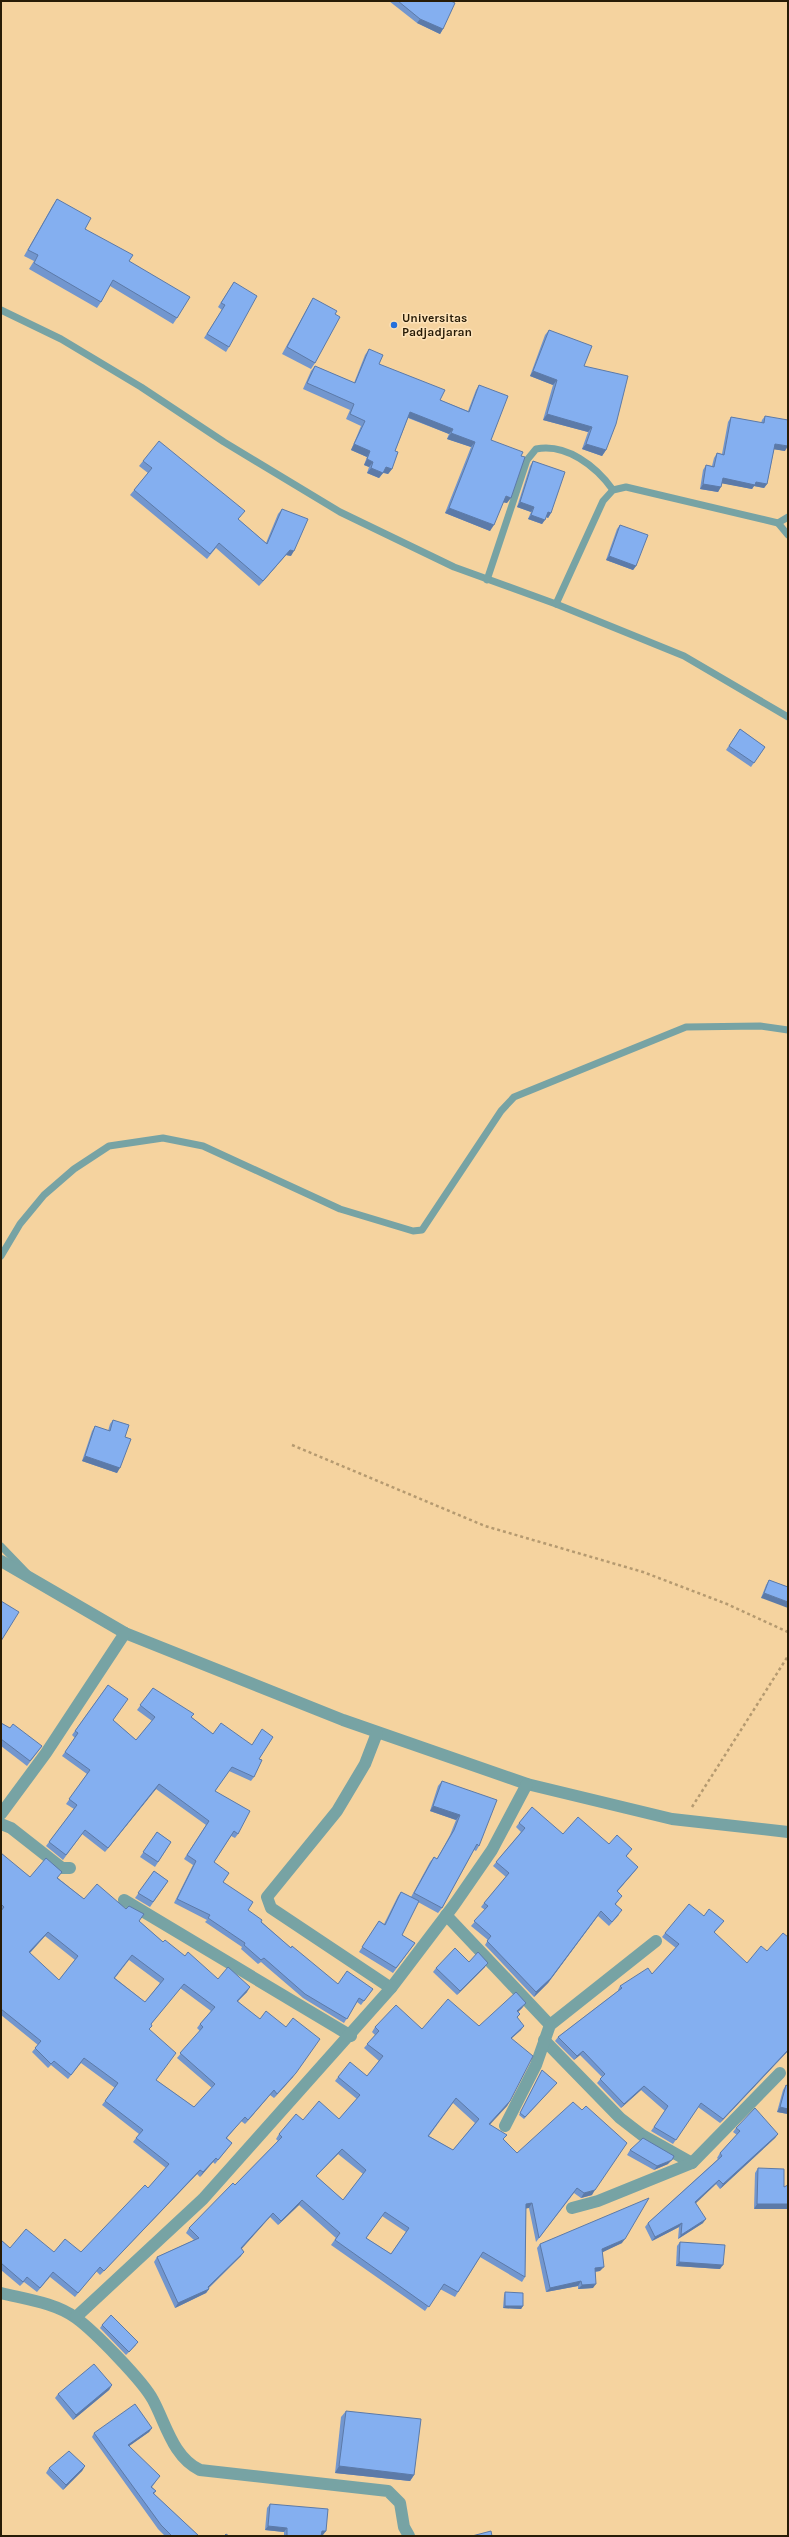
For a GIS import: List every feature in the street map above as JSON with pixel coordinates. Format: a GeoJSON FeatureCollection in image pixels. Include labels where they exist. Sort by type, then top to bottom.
{"type":"FeatureCollection","features":[{"type":"Feature","properties":{"kind":"street"},"geometry":{"type":"LineString","coordinates":[[1,1561],[56,1595],[125,1633],[378,1733],[527,1784],[683,1820],[788,1832]]}},
{"type":"Feature","properties":{"kind":"street"},"geometry":{"type":"LineString","coordinates":[[1,1814],[46,1753],[125,1633]]}},
{"type":"Feature","properties":{"kind":"street"},"geometry":{"type":"LineString","coordinates":[[378,1733],[365,1764],[337,1811],[267,1897],[271,1908],[391,1988]]}},
{"type":"Feature","properties":{"kind":"street"},"geometry":{"type":"LineString","coordinates":[[76,2317],[203,2199],[351,2036],[391,1988],[446,1915],[492,1850],[527,1784]]}},
{"type":"Feature","properties":{"kind":"street"},"geometry":{"type":"LineString","coordinates":[[1,1824],[11,1828],[62,1868],[70,1868]]}},
{"type":"Feature","properties":{"kind":"street"},"geometry":{"type":"LineString","coordinates":[[124,1900],[296,2005],[351,2036]]}},
{"type":"Feature","properties":{"kind":"street"},"geometry":{"type":"LineString","coordinates":[[446,1915],[550,2025]]}},
{"type":"Feature","properties":{"kind":"street"},"geometry":{"type":"LineString","coordinates":[[505,2126],[536,2065],[550,2025],[656,1941]]}},
{"type":"Feature","properties":{"kind":"street"},"geometry":{"type":"LineString","coordinates":[[544,2040],[620,2118],[642,2135],[692,2163]]}},
{"type":"Feature","properties":{"kind":"street"},"geometry":{"type":"LineString","coordinates":[[572,2208],[598,2201],[692,2163],[780,2073]]}},
{"type":"Feature","properties":{"kind":"street"},"geometry":{"type":"LineString","coordinates":[[1,2293],[47,2305],[76,2317],[132,2372],[153,2399],[169,2436],[192,2466],[200,2470],[388,2491],[400,2503],[404,2527],[409,2536]]}},
{"type":"Feature","properties":{"kind":"lane"},"geometry":{"type":"LineString","coordinates":[[1,310],[68,343],[142,387],[224,442],[340,512],[454,567],[556,604],[684,656],[788,717]]}},
{"type":"Feature","properties":{"kind":"lane"},"geometry":{"type":"LineString","coordinates":[[487,580],[527,460],[536,448],[549,446],[582,459],[603,476],[613,490]]}},
{"type":"Feature","properties":{"kind":"lane"},"geometry":{"type":"LineString","coordinates":[[556,604],[603,501],[613,490],[626,487],[778,523],[788,535]]}},
{"type":"Feature","properties":{"kind":"lane"},"geometry":{"type":"LineString","coordinates":[[778,523],[788,517]]}},
{"type":"Feature","properties":{"kind":"lane"},"geometry":{"type":"LineString","coordinates":[[1,1256],[25,1218],[44,1195],[74,1168],[109,1146],[163,1138],[203,1146],[340,1209],[413,1231],[422,1230],[501,1111],[514,1097],[686,1027],[760,1026],[788,1030]]}},
{"type":"Feature","properties":{"kind":"lane"},"geometry":{"type":"LineString","coordinates":[[1,1546],[28,1573],[56,1595]]}},
{"type":"Feature","properties":{"kind":"path"},"geometry":{"type":"LineString","coordinates":[[292,1445],[485,1526],[643,1572],[727,1604],[788,1632]]}},
{"type":"Feature","properties":{"kind":"path"},"geometry":{"type":"LineString","coordinates":[[683,1820],[788,1656]]}},
{"type":"Feature","properties":{"kind":"building"},"geometry":{"type":"Polygon","coordinates":[[[398,1],[451,1],[455,3],[443,29],[420,19],[398,1]]]}},
{"type":"Feature","properties":{"kind":"building"},"geometry":{"type":"Polygon","coordinates":[[[57,199],[91,218],[85,229],[133,255],[129,261],[190,297],[177,318],[113,280],[101,302],[34,263],[38,255],[28,250],[57,199]]]}},
{"type":"Feature","properties":{"kind":"building"},"geometry":{"type":"Polygon","coordinates":[[[234,282],[257,296],[229,347],[207,334],[225,305],[221,303],[234,282]]]}},
{"type":"Feature","properties":{"kind":"building"},"geometry":{"type":"Polygon","coordinates":[[[313,298],[337,311],[335,314],[340,317],[315,363],[287,347],[313,298]]]}},
{"type":"Feature","properties":{"kind":"building"},"geometry":{"type":"Polygon","coordinates":[[[549,330],[592,346],[584,366],[628,376],[616,424],[606,450],[586,444],[592,427],[547,414],[557,380],[533,371],[549,330]]]}},
{"type":"Feature","properties":{"kind":"building"},"geometry":{"type":"Polygon","coordinates":[[[369,349],[383,355],[379,364],[445,390],[440,400],[469,412],[479,385],[508,396],[491,440],[523,452],[521,456],[525,457],[511,498],[506,496],[494,525],[449,508],[475,442],[451,433],[453,429],[410,412],[395,451],[398,452],[392,469],[386,467],[383,473],[371,468],[373,462],[367,459],[370,451],[354,444],[365,421],[350,414],[354,404],[307,383],[315,366],[355,383],[369,349]]]}},
{"type":"Feature","properties":{"kind":"building"},"geometry":{"type":"Polygon","coordinates":[[[765,416],[788,420],[788,446],[775,444],[767,484],[756,482],[755,485],[723,478],[721,487],[703,484],[706,465],[714,467],[717,453],[724,455],[731,417],[764,423],[765,416]]]}},
{"type":"Feature","properties":{"kind":"building"},"geometry":{"type":"Polygon","coordinates":[[[159,441],[245,511],[238,519],[267,544],[282,509],[308,519],[294,551],[290,550],[263,581],[219,543],[210,554],[134,490],[152,468],[143,461],[159,441]]]}},
{"type":"Feature","properties":{"kind":"building"},"geometry":{"type":"Polygon","coordinates":[[[533,461],[565,472],[551,513],[548,512],[545,520],[531,515],[534,507],[520,502],[533,461]]]}},
{"type":"Feature","properties":{"kind":"building"},"geometry":{"type":"Polygon","coordinates":[[[620,525],[648,535],[636,566],[609,556],[620,525]]]}},
{"type":"Feature","properties":{"kind":"building"},"geometry":{"type":"Polygon","coordinates":[[[740,729],[765,747],[754,763],[729,746],[740,729]]]}},
{"type":"Feature","properties":{"kind":"building"},"geometry":{"type":"Polygon","coordinates":[[[113,1420],[129,1425],[125,1437],[131,1439],[120,1468],[85,1456],[95,1426],[110,1431],[113,1420]]]}},
{"type":"Feature","properties":{"kind":"building"},"geometry":{"type":"Polygon","coordinates":[[[769,1580],[788,1587],[788,1602],[764,1593],[769,1580]]]}},
{"type":"Feature","properties":{"kind":"building"},"geometry":{"type":"Polygon","coordinates":[[[1,1601],[19,1612],[1,1641],[1,1601]]]}},
{"type":"Feature","properties":{"kind":"building"},"geometry":{"type":"Polygon","coordinates":[[[108,1685],[128,1699],[113,1720],[136,1740],[155,1717],[140,1705],[153,1688],[194,1714],[191,1717],[213,1734],[221,1723],[252,1745],[262,1729],[273,1737],[259,1759],[262,1760],[254,1777],[232,1767],[215,1791],[250,1811],[238,1834],[234,1831],[214,1862],[229,1873],[223,1882],[253,1902],[248,1910],[262,1920],[261,1922],[291,1948],[292,1946],[338,1984],[347,1971],[373,1989],[364,2001],[359,1998],[347,2019],[305,1994],[264,1958],[261,1960],[244,1945],[245,1943],[208,1918],[210,1915],[177,1899],[196,1861],[187,1855],[209,1821],[159,1784],[108,1848],[85,1830],[66,1855],[49,1842],[77,1805],[69,1799],[90,1770],[65,1752],[78,1733],[75,1731],[108,1685]]]}},
{"type":"Feature","properties":{"kind":"building"},"geometry":{"type":"Polygon","coordinates":[[[1,1723],[10,1728],[13,1724],[42,1746],[30,1761],[1,1739],[1,1723]]]}},
{"type":"Feature","properties":{"kind":"building"},"geometry":{"type":"Polygon","coordinates":[[[442,1781],[497,1800],[479,1846],[477,1844],[442,1908],[414,1893],[434,1857],[437,1859],[454,1830],[460,1815],[433,1806],[442,1781]]]}},
{"type":"Feature","properties":{"kind":"building"},"geometry":{"type":"Polygon","coordinates":[[[532,1807],[563,1834],[578,1817],[609,1844],[617,1835],[632,1849],[626,1856],[638,1867],[617,1891],[622,1896],[615,1904],[622,1910],[612,1922],[601,1911],[551,1978],[536,1992],[487,1941],[491,1936],[474,1921],[488,1906],[484,1903],[509,1873],[496,1862],[525,1828],[519,1823],[532,1807]]]}},
{"type":"Feature","properties":{"kind":"building"},"geometry":{"type":"Polygon","coordinates":[[[157,1832],[171,1842],[158,1862],[143,1852],[157,1832]]]}},
{"type":"Feature","properties":{"kind":"building"},"geometry":{"type":"Polygon","coordinates":[[[1,1853],[30,1877],[46,1858],[62,1872],[57,1878],[84,1899],[97,1884],[126,1909],[129,1906],[144,1914],[139,1921],[163,1942],[165,1940],[185,1956],[188,1952],[218,1979],[228,1967],[250,1987],[237,2001],[260,2019],[266,2011],[286,2027],[293,2018],[320,2039],[296,2073],[277,2094],[274,2090],[248,2120],[245,2117],[226,2138],[232,2143],[218,2160],[216,2158],[203,2172],[200,2170],[104,2271],[100,2267],[78,2293],[53,2272],[40,2288],[27,2277],[23,2282],[1,2263],[1,2240],[10,2248],[26,2229],[54,2252],[65,2239],[81,2252],[145,2185],[148,2188],[169,2164],[136,2138],[143,2130],[105,2101],[118,2083],[84,2058],[71,2075],[54,2061],[51,2064],[35,2048],[41,2041],[1,2009],[1,1911],[4,1907],[1,1904],[1,1853]],[[48,1932],[29,1952],[59,1980],[78,1956],[48,1932]],[[132,1955],[114,1978],[145,2002],[164,1979],[132,1955]],[[184,1984],[151,2024],[152,2026],[149,2029],[176,2053],[156,2080],[194,2107],[215,2084],[180,2053],[203,2027],[200,2024],[215,2007],[184,1984]]]}},
{"type":"Feature","properties":{"kind":"building"},"geometry":{"type":"Polygon","coordinates":[[[154,1871],[168,1881],[153,1902],[138,1893],[154,1871]]]}},
{"type":"Feature","properties":{"kind":"building"},"geometry":{"type":"Polygon","coordinates":[[[401,1892],[419,1901],[402,1935],[415,1943],[396,1968],[362,1947],[379,1921],[385,1925],[401,1892]]]}},
{"type":"Feature","properties":{"kind":"building"},"geometry":{"type":"Polygon","coordinates":[[[689,1904],[704,1916],[709,1909],[724,1921],[714,1932],[747,1963],[761,1946],[767,1951],[783,1933],[788,1937],[788,2050],[723,2119],[701,2103],[676,2140],[654,2127],[668,2106],[644,2086],[624,2104],[600,2079],[605,2074],[583,2051],[577,2056],[558,2037],[622,1988],[620,1986],[648,1968],[652,1974],[679,1944],[665,1933],[689,1904]]]}},
{"type":"Feature","properties":{"kind":"building"},"geometry":{"type":"Polygon","coordinates":[[[455,1948],[469,1962],[478,1952],[488,1963],[460,1991],[436,1968],[455,1948]]]}},
{"type":"Feature","properties":{"kind":"building"},"geometry":{"type":"Polygon","coordinates":[[[516,1992],[526,2003],[517,2011],[520,2014],[517,2017],[524,2026],[511,2038],[533,2056],[510,2101],[489,2124],[507,2135],[503,2139],[517,2153],[573,2102],[582,2110],[586,2106],[627,2143],[595,2190],[584,2193],[577,2188],[539,2238],[532,2203],[526,2204],[525,2277],[483,2252],[458,2292],[444,2284],[429,2307],[335,2240],[340,2233],[302,2200],[281,2221],[273,2213],[241,2248],[244,2252],[208,2287],[209,2289],[178,2303],[157,2257],[199,2238],[189,2228],[233,2183],[235,2185],[282,2137],[279,2134],[296,2114],[303,2120],[319,2101],[339,2119],[360,2095],[338,2077],[350,2062],[367,2076],[383,2056],[367,2044],[379,2031],[375,2027],[396,2005],[422,2029],[448,1999],[479,2026],[516,1992]],[[456,2098],[428,2136],[453,2150],[479,2119],[456,2098]],[[342,2149],[316,2176],[343,2200],[366,2170],[342,2149]],[[385,2212],[366,2238],[391,2254],[409,2228],[385,2212]]]}},
{"type":"Feature","properties":{"kind":"building"},"geometry":{"type":"Polygon","coordinates":[[[542,2070],[557,2083],[525,2117],[520,2113],[542,2070]]]}},
{"type":"Feature","properties":{"kind":"building"},"geometry":{"type":"Polygon","coordinates":[[[786,2085],[788,2086],[788,2109],[780,2107],[786,2085]]]}},
{"type":"Feature","properties":{"kind":"building"},"geometry":{"type":"Polygon","coordinates":[[[755,2108],[778,2134],[723,2184],[719,2180],[695,2202],[706,2219],[681,2235],[682,2223],[655,2237],[648,2223],[722,2156],[720,2153],[740,2131],[736,2128],[755,2108]]]}},
{"type":"Feature","properties":{"kind":"building"},"geometry":{"type":"Polygon","coordinates":[[[643,2138],[674,2156],[672,2160],[657,2166],[630,2150],[643,2138]]]}},
{"type":"Feature","properties":{"kind":"building"},"geometry":{"type":"Polygon","coordinates":[[[758,2168],[784,2169],[784,2187],[788,2185],[788,2204],[757,2204],[758,2168]]]}},
{"type":"Feature","properties":{"kind":"building"},"geometry":{"type":"Polygon","coordinates":[[[649,2198],[625,2239],[602,2249],[604,2267],[595,2268],[596,2284],[582,2285],[581,2281],[550,2288],[540,2244],[649,2198]]]}},
{"type":"Feature","properties":{"kind":"building"},"geometry":{"type":"Polygon","coordinates":[[[680,2242],[725,2245],[723,2265],[679,2262],[680,2242]]]}},
{"type":"Feature","properties":{"kind":"building"},"geometry":{"type":"Polygon","coordinates":[[[505,2292],[523,2293],[523,2306],[505,2306],[505,2292]]]}},
{"type":"Feature","properties":{"kind":"building"},"geometry":{"type":"Polygon","coordinates":[[[111,2315],[138,2342],[129,2352],[102,2325],[111,2315]]]}},
{"type":"Feature","properties":{"kind":"building"},"geometry":{"type":"Polygon","coordinates":[[[94,2364],[112,2385],[76,2415],[58,2394],[94,2364]]]}},
{"type":"Feature","properties":{"kind":"building"},"geometry":{"type":"Polygon","coordinates":[[[135,2404],[152,2428],[128,2445],[160,2476],[151,2487],[156,2491],[153,2493],[199,2536],[172,2536],[161,2525],[94,2433],[135,2404]]]}},
{"type":"Feature","properties":{"kind":"building"},"geometry":{"type":"Polygon","coordinates":[[[346,2411],[421,2419],[414,2475],[339,2466],[346,2411]]]}},
{"type":"Feature","properties":{"kind":"building"},"geometry":{"type":"Polygon","coordinates":[[[69,2451],[85,2466],[66,2485],[49,2468],[69,2451]]]}},
{"type":"Feature","properties":{"kind":"building"},"geometry":{"type":"Polygon","coordinates":[[[270,2504],[328,2509],[326,2531],[322,2531],[321,2536],[287,2536],[287,2528],[268,2526],[270,2504]]]}},
{"type":"Feature","properties":{"kind":"building"},"geometry":{"type":"Polygon","coordinates":[[[491,2531],[492,2536],[472,2536],[491,2531]]]}},
{"type":"Feature","properties":{"kind":"place","name":"Universitas Padjadjaran"},"geometry":{"type":"Point","coordinates":[394,325]}}]}
